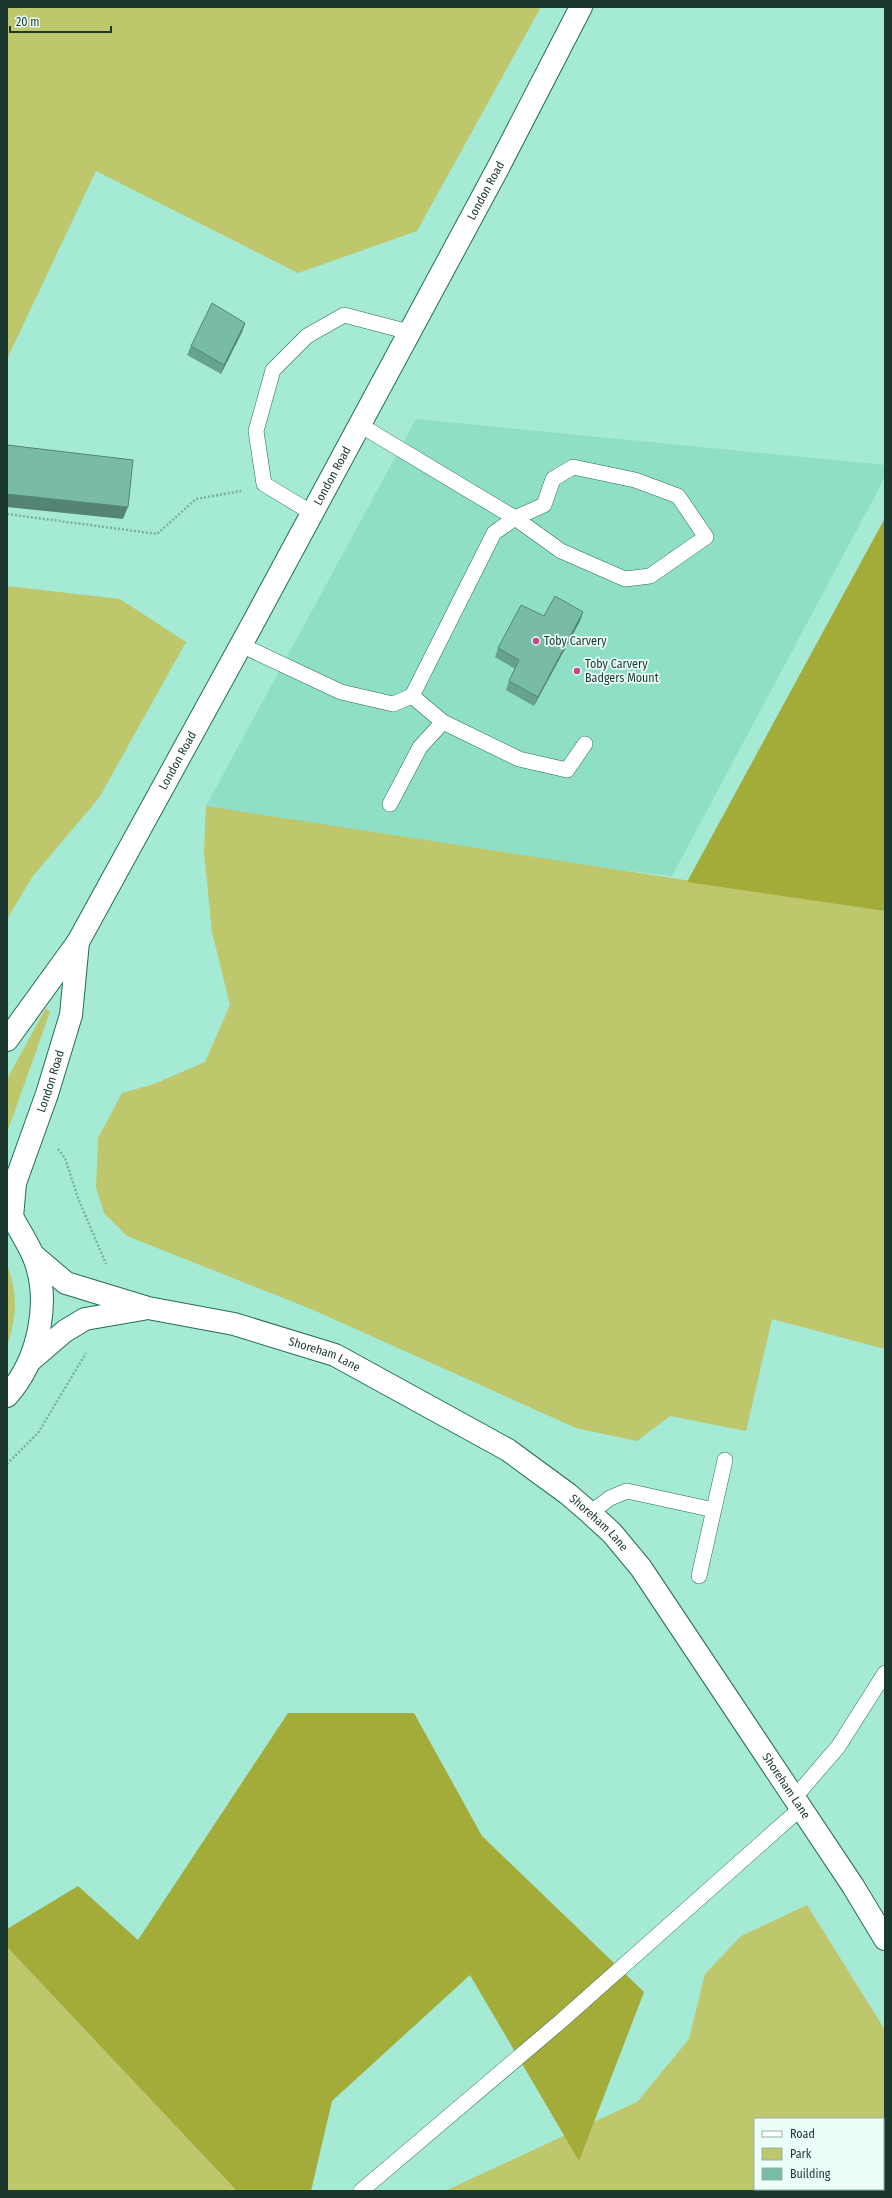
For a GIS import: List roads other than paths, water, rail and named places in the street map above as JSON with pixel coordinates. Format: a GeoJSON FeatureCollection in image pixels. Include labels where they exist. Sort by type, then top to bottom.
{"type":"FeatureCollection","features":[{"type":"Feature","properties":{"kind":"main road","name":"London Road"},"geometry":{"type":"LineString","coordinates":[[7,1040],[78,942],[360,425],[494,175],[581,7]]}},
{"type":"Feature","properties":{"kind":"main road","name":"London Road"},"geometry":{"type":"LineString","coordinates":[[9,1215],[15,1183],[71,1015],[78,942]]}},
{"type":"Feature","properties":{"kind":"main road"},"geometry":{"type":"LineString","coordinates":[[7,1396],[15,1388],[30,1361],[41,1322],[40,1282],[33,1255],[9,1215]]}},
{"type":"Feature","properties":{"kind":"main road","name":"Shoreham Lane"},"geometry":{"type":"LineString","coordinates":[[33,1255],[66,1283],[148,1308],[234,1324],[335,1355],[508,1450],[568,1494],[612,1533],[640,1568],[797,1803],[885,1939]]}},
{"type":"Feature","properties":{"kind":"main road","name":"Shoreham Lane"},"geometry":{"type":"LineString","coordinates":[[30,1361],[65,1331],[85,1319],[148,1308]]}},
{"type":"Feature","properties":{"kind":"lane"},"geometry":{"type":"LineString","coordinates":[[312,513],[264,484],[256,431],[273,370],[307,336],[344,315],[410,332]]}},
{"type":"Feature","properties":{"kind":"lane"},"geometry":{"type":"LineString","coordinates":[[241,645],[341,692],[393,704],[412,696],[494,533],[515,518],[544,505],[553,479],[573,467],[635,480],[678,496],[706,537],[650,576],[625,579],[561,551],[515,518],[360,425]]}},
{"type":"Feature","properties":{"kind":"lane"},"geometry":{"type":"LineString","coordinates":[[412,696],[443,722],[519,759],[567,770],[585,744]]}},
{"type":"Feature","properties":{"kind":"lane"},"geometry":{"type":"LineString","coordinates":[[390,804],[420,747],[443,722]]}},
{"type":"Feature","properties":{"kind":"lane"},"geometry":{"type":"LineString","coordinates":[[699,1576],[725,1460]]}},
{"type":"Feature","properties":{"kind":"lane"},"geometry":{"type":"LineString","coordinates":[[590,1513],[610,1498],[627,1491],[714,1510]]}},
{"type":"Feature","properties":{"kind":"lane"},"geometry":{"type":"LineString","coordinates":[[360,2191],[560,2022],[797,1803],[838,1747],[885,1673]]}},
{"type":"Feature","properties":{"kind":"place","name":"Toby Carvery"},"geometry":{"type":"Point","coordinates":[536,641]}},
{"type":"Feature","properties":{"kind":"place","name":"Toby Carvery Badgers Mount"},"geometry":{"type":"Point","coordinates":[577,671]}}]}
